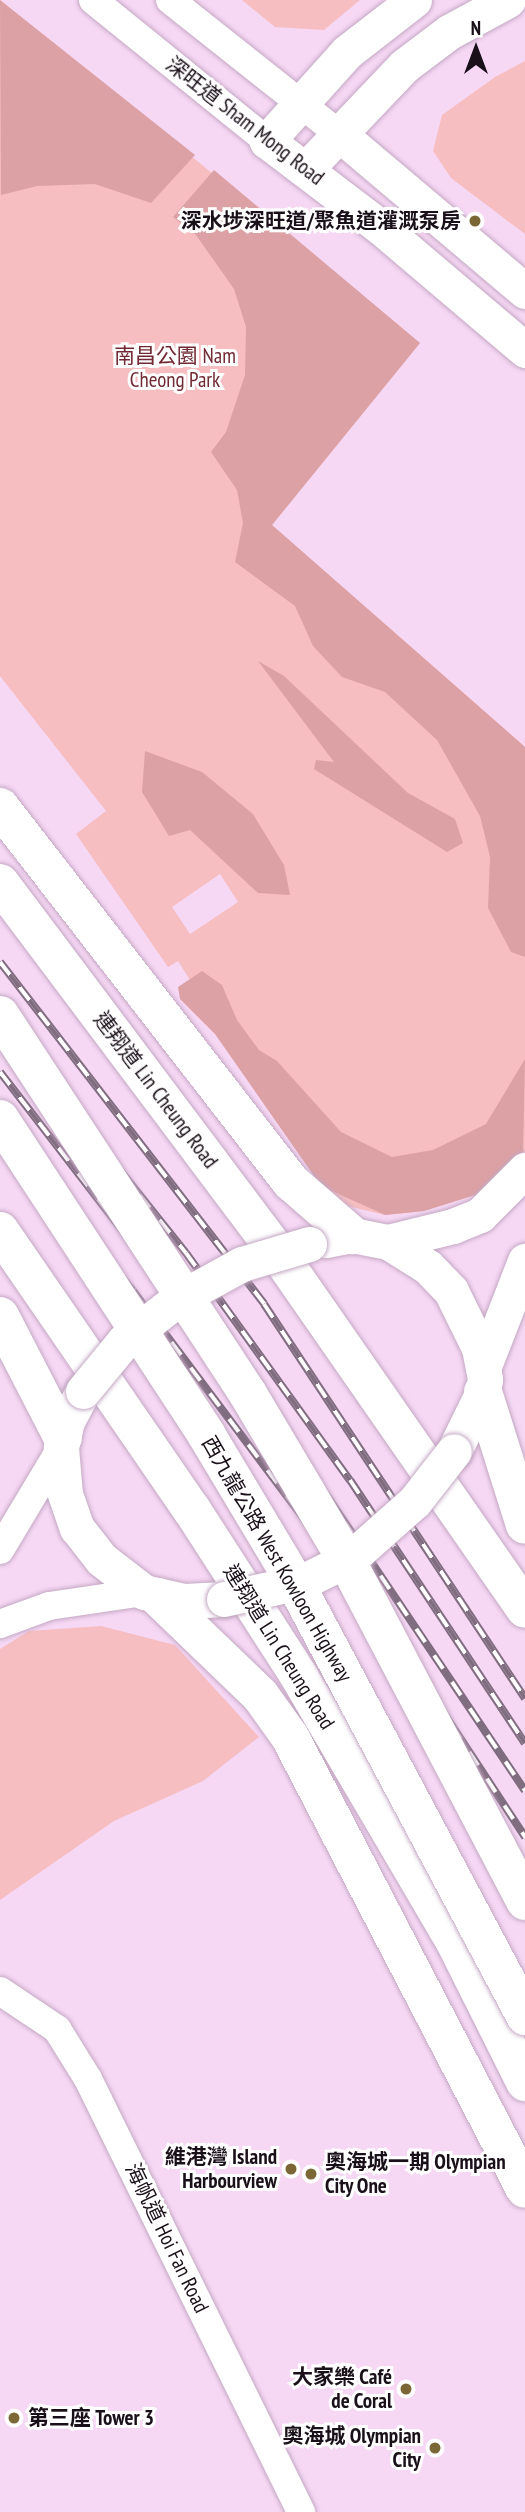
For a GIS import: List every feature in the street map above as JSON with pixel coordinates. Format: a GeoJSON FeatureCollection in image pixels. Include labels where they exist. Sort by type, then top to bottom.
{"type":"FeatureCollection","features":[{"type":"Feature","properties":{"kind":"highway"},"geometry":{"type":"LineString","coordinates":[[0,807],[291,1182],[370,1238]]}},
{"type":"Feature","properties":{"kind":"highway","name":"連翔道 Lin Cheung Road"},"geometry":{"type":"LineString","coordinates":[[0,883],[275,1249],[525,1609]]}},
{"type":"Feature","properties":{"kind":"highway"},"geometry":{"type":"LineString","coordinates":[[0,1015],[248,1394],[344,1554],[525,1901]]}},
{"type":"Feature","properties":{"kind":"highway","name":"西九龍公路 West Kowloon Highway"},"geometry":{"type":"LineString","coordinates":[[0,1119],[206,1434],[287,1569],[525,2016]]}},
{"type":"Feature","properties":{"kind":"highway","name":"連翔道 Lin Cheung Road"},"geometry":{"type":"LineString","coordinates":[[0,1231],[192,1510],[299,1676],[454,1940],[525,2082]]}},
{"type":"Feature","properties":{"kind":"highway"},"geometry":{"type":"LineString","coordinates":[[0,1316],[62,1443]]}},
{"type":"Feature","properties":{"kind":"highway"},"geometry":{"type":"LineString","coordinates":[[484,1379],[525,1525]]}},
{"type":"Feature","properties":{"kind":"highway"},"geometry":{"type":"LineString","coordinates":[[151,1595],[253,1688],[290,1737],[525,2189]]}},
{"type":"Feature","properties":{"kind":"main road"},"geometry":{"type":"LineString","coordinates":[[267,141],[298,103],[347,52],[414,0]]}},
{"type":"Feature","properties":{"kind":"main road"},"geometry":{"type":"LineString","coordinates":[[306,169],[404,66],[449,32],[508,0]]}},
{"type":"Feature","properties":{"kind":"main road"},"geometry":{"type":"LineString","coordinates":[[338,133],[525,291]]}},
{"type":"Feature","properties":{"kind":"main road","name":"深旺道 Sham Mong Road"},"geometry":{"type":"LineString","coordinates":[[267,141],[306,169],[525,350]]}},
{"type":"Feature","properties":{"kind":"main road"},"geometry":{"type":"LineString","coordinates":[[525,1170],[480,1214],[453,1226],[309,1244],[269,1253],[188,1292],[124,1341],[83,1391],[62,1443],[65,1494],[77,1528],[100,1559],[151,1595],[224,1599],[304,1581],[352,1557],[415,1502],[454,1451],[484,1379],[525,1261]]}},
{"type":"Feature","properties":{"kind":"main road"},"geometry":{"type":"LineString","coordinates":[[370,1238],[428,1267],[451,1291],[484,1379]]}},
{"type":"Feature","properties":{"kind":"street","name":"深旺道 Sham Mong Road"},"geometry":{"type":"LineString","coordinates":[[93,0],[267,141]]}},
{"type":"Feature","properties":{"kind":"street"},"geometry":{"type":"LineString","coordinates":[[170,0],[338,133]]}},
{"type":"Feature","properties":{"kind":"street"},"geometry":{"type":"LineString","coordinates":[[0,1550],[62,1443]]}},
{"type":"Feature","properties":{"kind":"street"},"geometry":{"type":"LineString","coordinates":[[0,1624],[60,1603],[151,1595]]}},
{"type":"Feature","properties":{"kind":"street","name":"海帆道 Hoi Fan Road"},"geometry":{"type":"LineString","coordinates":[[0,1991],[57,2029],[88,2079],[301,2512]]}},
{"type":"Feature","properties":{"kind":"green space","name":"南昌公園 Nam Cheong Park"},"geometry":{"type":"Polygon","coordinates":[[[0,0],[420,343],[272,525],[525,747],[525,1151],[475,1195],[424,1211],[385,1215],[347,1206],[321,1186],[178,961],[168,967],[76,834],[106,811],[0,676],[0,0]],[[220,874],[172,907],[190,934],[238,902],[220,874]]]}},
{"type":"Feature","properties":{"kind":"green space"},"geometry":{"type":"Polygon","coordinates":[[[242,0],[360,0],[324,30],[275,27],[242,0]]]}},
{"type":"Feature","properties":{"kind":"green space"},"geometry":{"type":"Polygon","coordinates":[[[525,61],[525,234],[451,178],[433,151],[442,115],[495,77],[525,61]]]}},
{"type":"Feature","properties":{"kind":"green space"},"geometry":{"type":"Polygon","coordinates":[[[101,1626],[175,1645],[259,1737],[203,1781],[114,1821],[0,1900],[0,1649],[29,1631],[101,1626]]]}},
{"type":"Feature","properties":{"kind":"shaded area"},"geometry":{"type":"Polygon","coordinates":[[[0,0],[195,155],[151,203],[95,184],[37,186],[1,195],[0,0]]]}},
{"type":"Feature","properties":{"kind":"shaded area"},"geometry":{"type":"Polygon","coordinates":[[[214,170],[420,343],[272,525],[525,747],[525,957],[511,952],[488,908],[490,857],[480,816],[437,740],[385,692],[342,677],[313,646],[295,606],[235,562],[243,523],[237,490],[211,452],[226,432],[245,375],[246,327],[234,289],[196,235],[173,217],[214,170]]]}},
{"type":"Feature","properties":{"kind":"shaded area"},"geometry":{"type":"Polygon","coordinates":[[[258,661],[284,676],[408,793],[455,819],[463,843],[447,852],[314,769],[316,760],[334,762],[258,661]]]}},
{"type":"Feature","properties":{"kind":"shaded area"},"geometry":{"type":"Polygon","coordinates":[[[145,751],[202,772],[253,814],[284,865],[290,895],[258,893],[190,830],[169,836],[142,792],[145,751]]]}},
{"type":"Feature","properties":{"kind":"shaded area"},"geometry":{"type":"Polygon","coordinates":[[[202,971],[222,985],[237,1020],[259,1050],[277,1061],[341,1132],[392,1157],[433,1150],[486,1124],[525,1059],[523,1154],[475,1195],[424,1211],[385,1215],[321,1186],[215,1034],[180,999],[178,987],[202,971]]]}},
{"type":"Feature","properties":{"kind":"railway"},"geometry":{"type":"LineString","coordinates":[[0,962],[264,1304],[525,1698]]}},
{"type":"Feature","properties":{"kind":"railway"},"geometry":{"type":"LineString","coordinates":[[0,1020],[186,1253],[350,1480],[525,1743]]}},
{"type":"Feature","properties":{"kind":"railway"},"geometry":{"type":"LineString","coordinates":[[0,1072],[327,1496],[525,1791]]}},
{"type":"Feature","properties":{"kind":"railway"},"geometry":{"type":"LineString","coordinates":[[0,1128],[133,1291],[399,1645],[525,1837]]}},
{"type":"Feature","properties":{"kind":"place","name":"深水埗深旺道/聚魚道灌溉泵房"},"geometry":{"type":"Point","coordinates":[475,221]}},
{"type":"Feature","properties":{"kind":"place","name":"維港灣 Island Harbourview"},"geometry":{"type":"Point","coordinates":[291,2169]}},
{"type":"Feature","properties":{"kind":"place","name":"奧海城一期 Olympian City One"},"geometry":{"type":"Point","coordinates":[311,2174]}},
{"type":"Feature","properties":{"kind":"place","name":"大家樂 Café de Coral"},"geometry":{"type":"Point","coordinates":[406,2389]}},
{"type":"Feature","properties":{"kind":"place","name":"第三座 Tower 3"},"geometry":{"type":"Point","coordinates":[14,2418]}},
{"type":"Feature","properties":{"kind":"place","name":"奧海城 Olympian City"},"geometry":{"type":"Point","coordinates":[435,2448]}}]}
